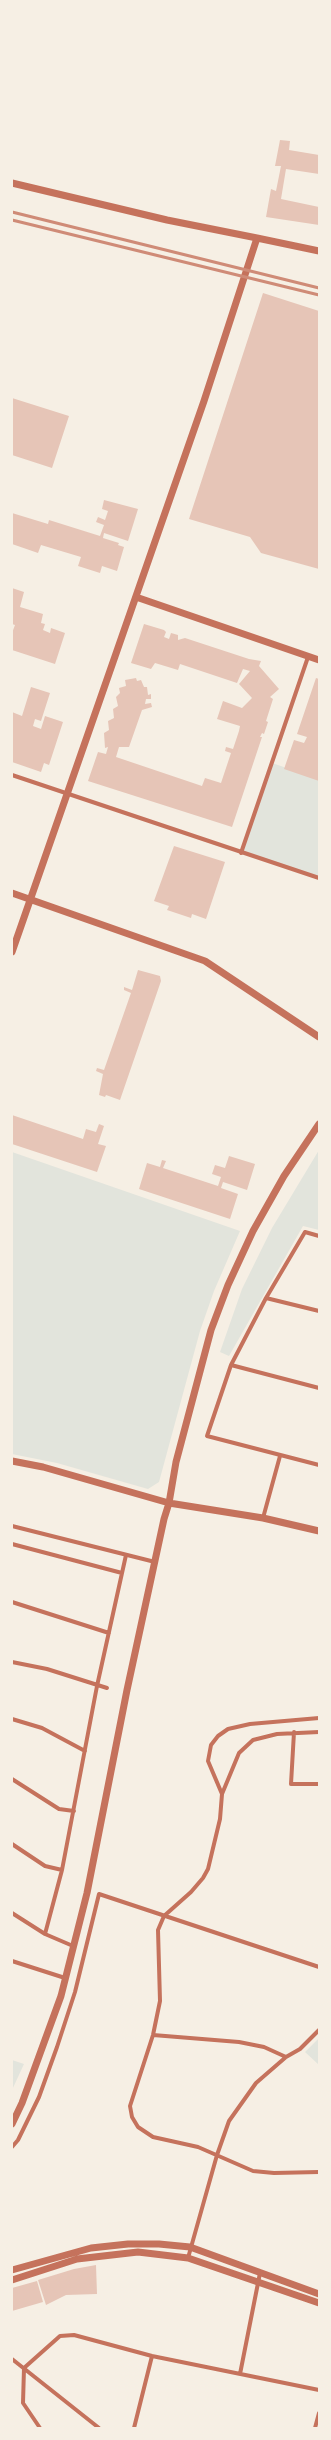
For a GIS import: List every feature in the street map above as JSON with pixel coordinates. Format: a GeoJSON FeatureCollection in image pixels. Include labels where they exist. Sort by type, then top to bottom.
{"type":"FeatureCollection","features":[{"type":"Feature","properties":{"kind":"street"},"geometry":{"type":"LineString","coordinates":[[12,182],[167,220],[319,251]]}},
{"type":"Feature","properties":{"kind":"street"},"geometry":{"type":"LineString","coordinates":[[12,952],[204,401],[257,238]]}},
{"type":"Feature","properties":{"kind":"street"},"geometry":{"type":"LineString","coordinates":[[136,597],[319,660]]}},
{"type":"Feature","properties":{"kind":"street"},"geometry":{"type":"LineString","coordinates":[[241,853],[308,656]]}},
{"type":"Feature","properties":{"kind":"street"},"geometry":{"type":"LineString","coordinates":[[12,775],[319,878]]}},
{"type":"Feature","properties":{"kind":"street"},"geometry":{"type":"LineString","coordinates":[[12,893],[205,961],[319,1037]]}},
{"type":"Feature","properties":{"kind":"street"},"geometry":{"type":"LineString","coordinates":[[12,2124],[40,2054],[65,1978],[87,1893],[155,1562],[170,1503],[176,1462],[211,1330],[228,1285],[269,1202],[319,1124]]}},
{"type":"Feature","properties":{"kind":"street"},"geometry":{"type":"LineString","coordinates":[[319,1236],[305,1232],[266,1298],[231,1366],[207,1436],[319,1465]]}},
{"type":"Feature","properties":{"kind":"street"},"geometry":{"type":"LineString","coordinates":[[266,1298],[319,1311]]}},
{"type":"Feature","properties":{"kind":"street"},"geometry":{"type":"LineString","coordinates":[[231,1366],[319,1388]]}},
{"type":"Feature","properties":{"kind":"street"},"geometry":{"type":"LineString","coordinates":[[263,1518],[280,1456]]}},
{"type":"Feature","properties":{"kind":"street"},"geometry":{"type":"LineString","coordinates":[[12,1461],[43,1467],[170,1503],[263,1518],[319,1531]]}},
{"type":"Feature","properties":{"kind":"street"},"geometry":{"type":"LineString","coordinates":[[12,1526],[155,1562]]}},
{"type":"Feature","properties":{"kind":"street"},"geometry":{"type":"LineString","coordinates":[[12,1544],[122,1573]]}},
{"type":"Feature","properties":{"kind":"street"},"geometry":{"type":"LineString","coordinates":[[45,1934],[62,1870],[97,1686],[126,1555]]}},
{"type":"Feature","properties":{"kind":"street"},"geometry":{"type":"LineString","coordinates":[[12,1602],[109,1633]]}},
{"type":"Feature","properties":{"kind":"street"},"geometry":{"type":"LineString","coordinates":[[12,1662],[47,1669],[107,1688]]}},
{"type":"Feature","properties":{"kind":"street"},"geometry":{"type":"LineString","coordinates":[[222,1794],[208,1761],[208,1756],[214,1740],[222,1732],[250,1724],[319,1718]]}},
{"type":"Feature","properties":{"kind":"street"},"geometry":{"type":"LineString","coordinates":[[12,1719],[42,1728],[85,1750]]}},
{"type":"Feature","properties":{"kind":"street"},"geometry":{"type":"LineString","coordinates":[[294,1732],[292,1784],[319,1784]]}},
{"type":"Feature","properties":{"kind":"street"},"geometry":{"type":"LineString","coordinates":[[319,1732],[294,1732],[258,1738],[248,1744],[239,1753],[222,1794],[220,1819],[208,1868],[191,1892],[164,1916],[158,1930],[160,2001],[153,2035],[131,2100],[131,2112],[135,2122],[142,2131],[153,2137],[187,2144],[217,2155],[242,2168],[263,2172],[319,2172]]}},
{"type":"Feature","properties":{"kind":"street"},"geometry":{"type":"LineString","coordinates":[[12,1779],[59,1809],[74,1811]]}},
{"type":"Feature","properties":{"kind":"street"},"geometry":{"type":"LineString","coordinates":[[12,1844],[45,1866],[62,1870]]}},
{"type":"Feature","properties":{"kind":"street"},"geometry":{"type":"LineString","coordinates":[[12,2147],[18,2140],[38,2097],[57,2047],[75,1992],[99,1894],[319,1967]]}},
{"type":"Feature","properties":{"kind":"street"},"geometry":{"type":"LineString","coordinates":[[12,1913],[45,1934],[73,1946]]}},
{"type":"Feature","properties":{"kind":"street"},"geometry":{"type":"LineString","coordinates":[[12,1961],[65,1978]]}},
{"type":"Feature","properties":{"kind":"street"},"geometry":{"type":"LineString","coordinates":[[188,2258],[217,2155],[229,2121],[237,2107],[256,2083],[286,2057],[300,2049],[319,2030]]}},
{"type":"Feature","properties":{"kind":"street"},"geometry":{"type":"LineString","coordinates":[[153,2035],[238,2042],[264,2047],[286,2057]]}},
{"type":"Feature","properties":{"kind":"street"},"geometry":{"type":"LineString","coordinates":[[12,2270],[91,2248],[128,2244],[190,2247],[319,2294]]}},
{"type":"Feature","properties":{"kind":"street"},"geometry":{"type":"LineString","coordinates":[[12,2280],[77,2259],[138,2252],[188,2258],[319,2303]]}},
{"type":"Feature","properties":{"kind":"street"},"geometry":{"type":"LineString","coordinates":[[240,2374],[260,2273]]}},
{"type":"Feature","properties":{"kind":"street"},"geometry":{"type":"LineString","coordinates":[[40,2428],[23,2403],[24,2368],[60,2336],[74,2335],[152,2356],[319,2390]]}},
{"type":"Feature","properties":{"kind":"street"},"geometry":{"type":"LineString","coordinates":[[134,2428],[152,2356]]}},
{"type":"Feature","properties":{"kind":"street"},"geometry":{"type":"LineString","coordinates":[[12,2359],[98,2428]]}},
{"type":"Feature","properties":{"kind":"street"},"geometry":{"type":"LineString","coordinates":[[315,2428],[319,2413]]}},
{"type":"Feature","properties":{"kind":"shaded area"},"geometry":{"type":"Polygon","coordinates":[[[272,763],[319,779],[319,878],[241,853],[272,763]]]}},
{"type":"Feature","properties":{"kind":"shaded area"},"geometry":{"type":"Polygon","coordinates":[[[319,1150],[319,1230],[303,1226],[229,1356],[220,1352],[242,1289],[272,1228],[319,1150]]]}},
{"type":"Feature","properties":{"kind":"shaded area"},"geometry":{"type":"Polygon","coordinates":[[[12,1152],[240,1231],[214,1291],[200,1331],[159,1482],[148,1489],[57,1463],[12,1454],[12,1152]]]}},
{"type":"Feature","properties":{"kind":"shaded area"},"geometry":{"type":"Polygon","coordinates":[[[319,2038],[319,2065],[305,2052],[319,2038]]]}},
{"type":"Feature","properties":{"kind":"shaded area"},"geometry":{"type":"Polygon","coordinates":[[[12,2060],[24,2064],[12,2090],[12,2060]]]}},
{"type":"Feature","properties":{"kind":"building"},"geometry":{"type":"Polygon","coordinates":[[[280,140],[290,141],[289,150],[319,155],[319,174],[286,169],[281,199],[319,207],[319,225],[266,217],[271,189],[276,191],[281,166],[275,166],[280,140]]]}},
{"type":"Feature","properties":{"kind":"building"},"geometry":{"type":"Polygon","coordinates":[[[263,293],[319,311],[319,569],[261,553],[250,537],[189,519],[263,293]]]}},
{"type":"Feature","properties":{"kind":"building"},"geometry":{"type":"Polygon","coordinates":[[[12,398],[69,416],[52,468],[12,455],[12,398]]]}},
{"type":"Feature","properties":{"kind":"building"},"geometry":{"type":"Polygon","coordinates":[[[104,500],[138,509],[128,541],[104,533],[103,538],[119,543],[118,545],[124,547],[117,571],[102,566],[100,573],[78,566],[81,557],[41,545],[38,553],[12,544],[12,513],[48,524],[49,520],[100,536],[104,525],[96,522],[98,517],[105,520],[108,511],[102,509],[104,500]]]}},
{"type":"Feature","properties":{"kind":"building"},"geometry":{"type":"Polygon","coordinates":[[[12,588],[24,592],[20,607],[43,614],[41,623],[45,624],[43,630],[50,633],[51,628],[65,633],[55,664],[12,650],[12,633],[15,625],[12,624],[12,588]]]}},
{"type":"Feature","properties":{"kind":"building"},"geometry":{"type":"Polygon","coordinates":[[[144,624],[164,630],[166,632],[164,637],[169,639],[171,633],[178,635],[178,640],[185,638],[249,659],[261,661],[259,666],[279,689],[270,697],[273,699],[266,721],[268,722],[264,734],[262,733],[260,737],[262,737],[232,827],[88,781],[98,752],[106,754],[108,747],[105,748],[104,733],[109,730],[108,721],[114,718],[113,709],[118,706],[116,697],[120,693],[119,688],[126,686],[125,680],[136,678],[137,681],[141,680],[144,687],[147,687],[148,695],[151,694],[151,699],[146,699],[145,704],[151,703],[152,707],[142,710],[129,747],[119,747],[116,757],[202,786],[205,778],[221,783],[231,753],[225,751],[226,747],[233,749],[239,731],[240,726],[217,719],[223,701],[242,708],[252,698],[239,684],[250,671],[243,669],[237,683],[180,664],[178,670],[155,663],[151,669],[131,663],[144,624]]]}},
{"type":"Feature","properties":{"kind":"building"},"geometry":{"type":"Polygon","coordinates":[[[316,678],[319,679],[319,781],[284,769],[294,740],[304,743],[307,737],[297,734],[316,678]]]}},
{"type":"Feature","properties":{"kind":"building"},"geometry":{"type":"Polygon","coordinates":[[[31,687],[50,693],[41,721],[35,719],[33,726],[41,729],[45,716],[63,722],[49,765],[44,763],[41,772],[12,762],[12,712],[22,716],[31,687]]]}},
{"type":"Feature","properties":{"kind":"building"},"geometry":{"type":"Polygon","coordinates":[[[174,846],[225,862],[206,919],[192,914],[191,918],[167,910],[169,906],[154,901],[174,846]]]}},
{"type":"Feature","properties":{"kind":"building"},"geometry":{"type":"Polygon","coordinates":[[[138,970],[160,976],[161,981],[120,1100],[106,1095],[105,1097],[99,1095],[103,1074],[96,1071],[97,1068],[104,1070],[131,993],[124,990],[124,987],[132,990],[138,970]]]}},
{"type":"Feature","properties":{"kind":"building"},"geometry":{"type":"Polygon","coordinates":[[[12,1115],[83,1139],[86,1129],[96,1132],[99,1124],[104,1126],[98,1144],[106,1146],[97,1172],[12,1144],[12,1115]]]}},
{"type":"Feature","properties":{"kind":"building"},"geometry":{"type":"Polygon","coordinates":[[[229,1156],[255,1164],[247,1190],[223,1182],[221,1188],[238,1194],[230,1219],[139,1189],[147,1163],[160,1167],[162,1160],[166,1161],[163,1168],[218,1186],[221,1177],[212,1174],[215,1165],[225,1168],[229,1156]]]}},
{"type":"Feature","properties":{"kind":"building"},"geometry":{"type":"Polygon","coordinates":[[[96,2265],[97,2294],[66,2295],[46,2305],[38,2280],[74,2269],[96,2265]]]}},
{"type":"Feature","properties":{"kind":"building"},"geometry":{"type":"Polygon","coordinates":[[[37,2281],[43,2302],[12,2311],[12,2288],[37,2281]]]}},
{"type":"Feature","properties":{"kind":"railway"},"geometry":{"type":"LineString","coordinates":[[12,212],[319,288]]}},
{"type":"Feature","properties":{"kind":"railway"},"geometry":{"type":"LineString","coordinates":[[12,220],[319,295]]}}]}
